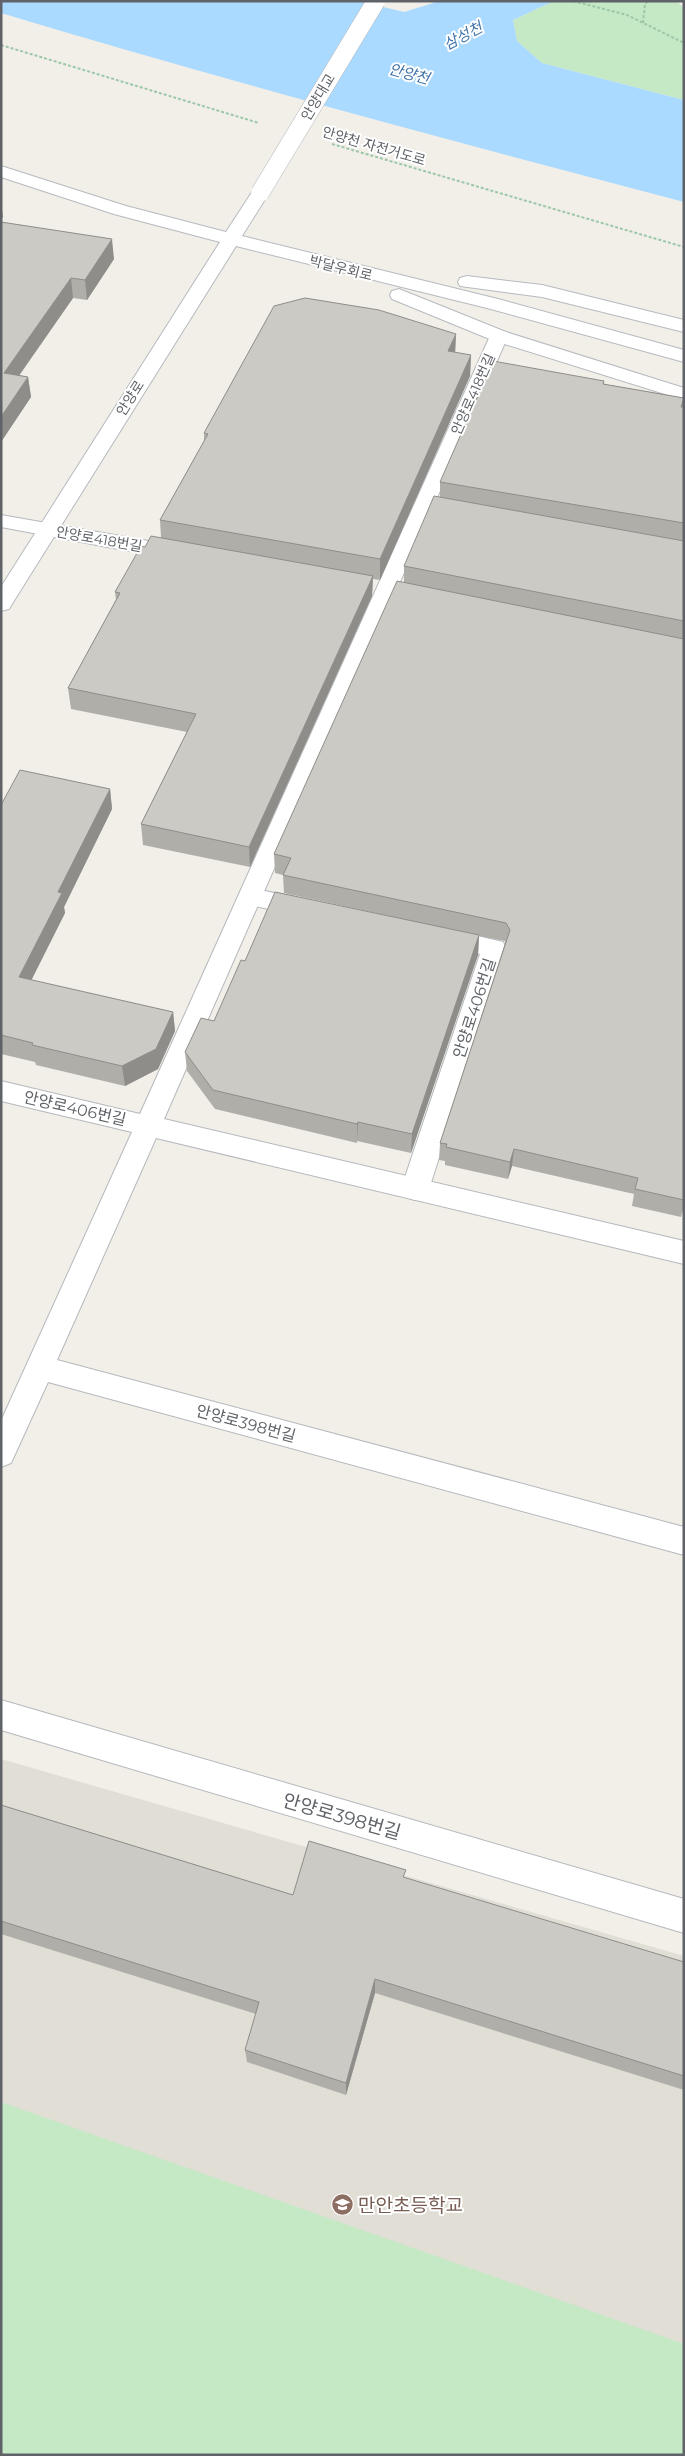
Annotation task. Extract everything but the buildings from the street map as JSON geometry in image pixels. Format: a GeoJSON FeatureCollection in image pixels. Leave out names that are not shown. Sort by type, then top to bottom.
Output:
{"type":"FeatureCollection","features":[{"type":"Feature","properties":{"kind":"street","name":"안양대교"},"geometry":{"type":"LineString","coordinates":[[260,193],[376,1]]}},
{"type":"Feature","properties":{"kind":"street","name":"박달우회로"},"geometry":{"type":"LineString","coordinates":[[1,171],[120,210],[329,265],[491,303],[684,356]]}},
{"type":"Feature","properties":{"kind":"street","name":"안양로"},"geometry":{"type":"LineString","coordinates":[[1,604],[229,239],[260,193]]}},
{"type":"Feature","properties":{"kind":"street"},"geometry":{"type":"LineString","coordinates":[[329,265],[542,291],[684,326]]}},
{"type":"Feature","properties":{"kind":"street"},"geometry":{"type":"LineString","coordinates":[[329,265],[499,336],[684,394]]}},
{"type":"Feature","properties":{"kind":"street","name":"안양로418번길"},"geometry":{"type":"LineString","coordinates":[[252,897],[388,590],[434,508],[499,336]]}},
{"type":"Feature","properties":{"kind":"street","name":"안양로418번길"},"geometry":{"type":"LineString","coordinates":[[1,521],[193,556]]}},
{"type":"Feature","properties":{"kind":"street"},"geometry":{"type":"LineString","coordinates":[[1,1454],[252,897],[329,913]]}},
{"type":"Feature","properties":{"kind":"street","name":"안양로406번길"},"geometry":{"type":"LineString","coordinates":[[415,1189],[494,948],[416,931]]}},
{"type":"Feature","properties":{"kind":"street","name":"안양로406번길"},"geometry":{"type":"LineString","coordinates":[[1,1091],[684,1253]]}},
{"type":"Feature","properties":{"kind":"street","name":"안양로398번길"},"geometry":{"type":"LineString","coordinates":[[40,1368],[684,1541]]}},
{"type":"Feature","properties":{"kind":"street","name":"안양로398번길"},"geometry":{"type":"LineString","coordinates":[[1,1716],[684,1916]]}},
{"type":"Feature","properties":{"kind":"path"},"geometry":{"type":"LineString","coordinates":[[573,1],[627,15],[684,43]]}},
{"type":"Feature","properties":{"kind":"path"},"geometry":{"type":"LineString","coordinates":[[643,23],[645,4],[648,1]]}},
{"type":"Feature","properties":{"kind":"path"},"geometry":{"type":"LineString","coordinates":[[1,45],[267,125]]}},
{"type":"Feature","properties":{"kind":"path","name":"안양천 자전거도로"},"geometry":{"type":"LineString","coordinates":[[324,142],[684,247]]}},
{"type":"Feature","properties":{"kind":"shaded area","name":"만안초등학교"},"geometry":{"type":"Polygon","coordinates":[[[1,1759],[684,1956],[684,2455],[1,2455],[1,1759]]]}},
{"type":"Feature","properties":{"kind":"green space"},"geometry":{"type":"Polygon","coordinates":[[[554,1],[678,2],[684,9],[684,100],[542,63],[517,41],[513,20],[554,1]]]}},
{"type":"Feature","properties":{"kind":"green space"},"geometry":{"type":"Polygon","coordinates":[[[1,2102],[684,2344],[684,2455],[1,2455],[1,2102]]]}},
{"type":"Feature","properties":{"kind":"water"},"geometry":{"type":"Polygon","coordinates":[[[1,1],[358,1],[404,12],[440,1],[554,1],[513,20],[517,41],[542,63],[684,100],[684,202],[512,157],[171,63],[1,13],[1,1]]]}},
{"type":"Feature","properties":{"kind":"place","name":"만안초등학교"},"geometry":{"type":"Point","coordinates":[342,2205]}},
{"type":"Feature","properties":{"kind":"water label","name":"삼성천"},"geometry":{"type":"Point","coordinates":[463,36]}},
{"type":"Feature","properties":{"kind":"water label","name":"안양천"},"geometry":{"type":"Point","coordinates":[409,74]}}]}
